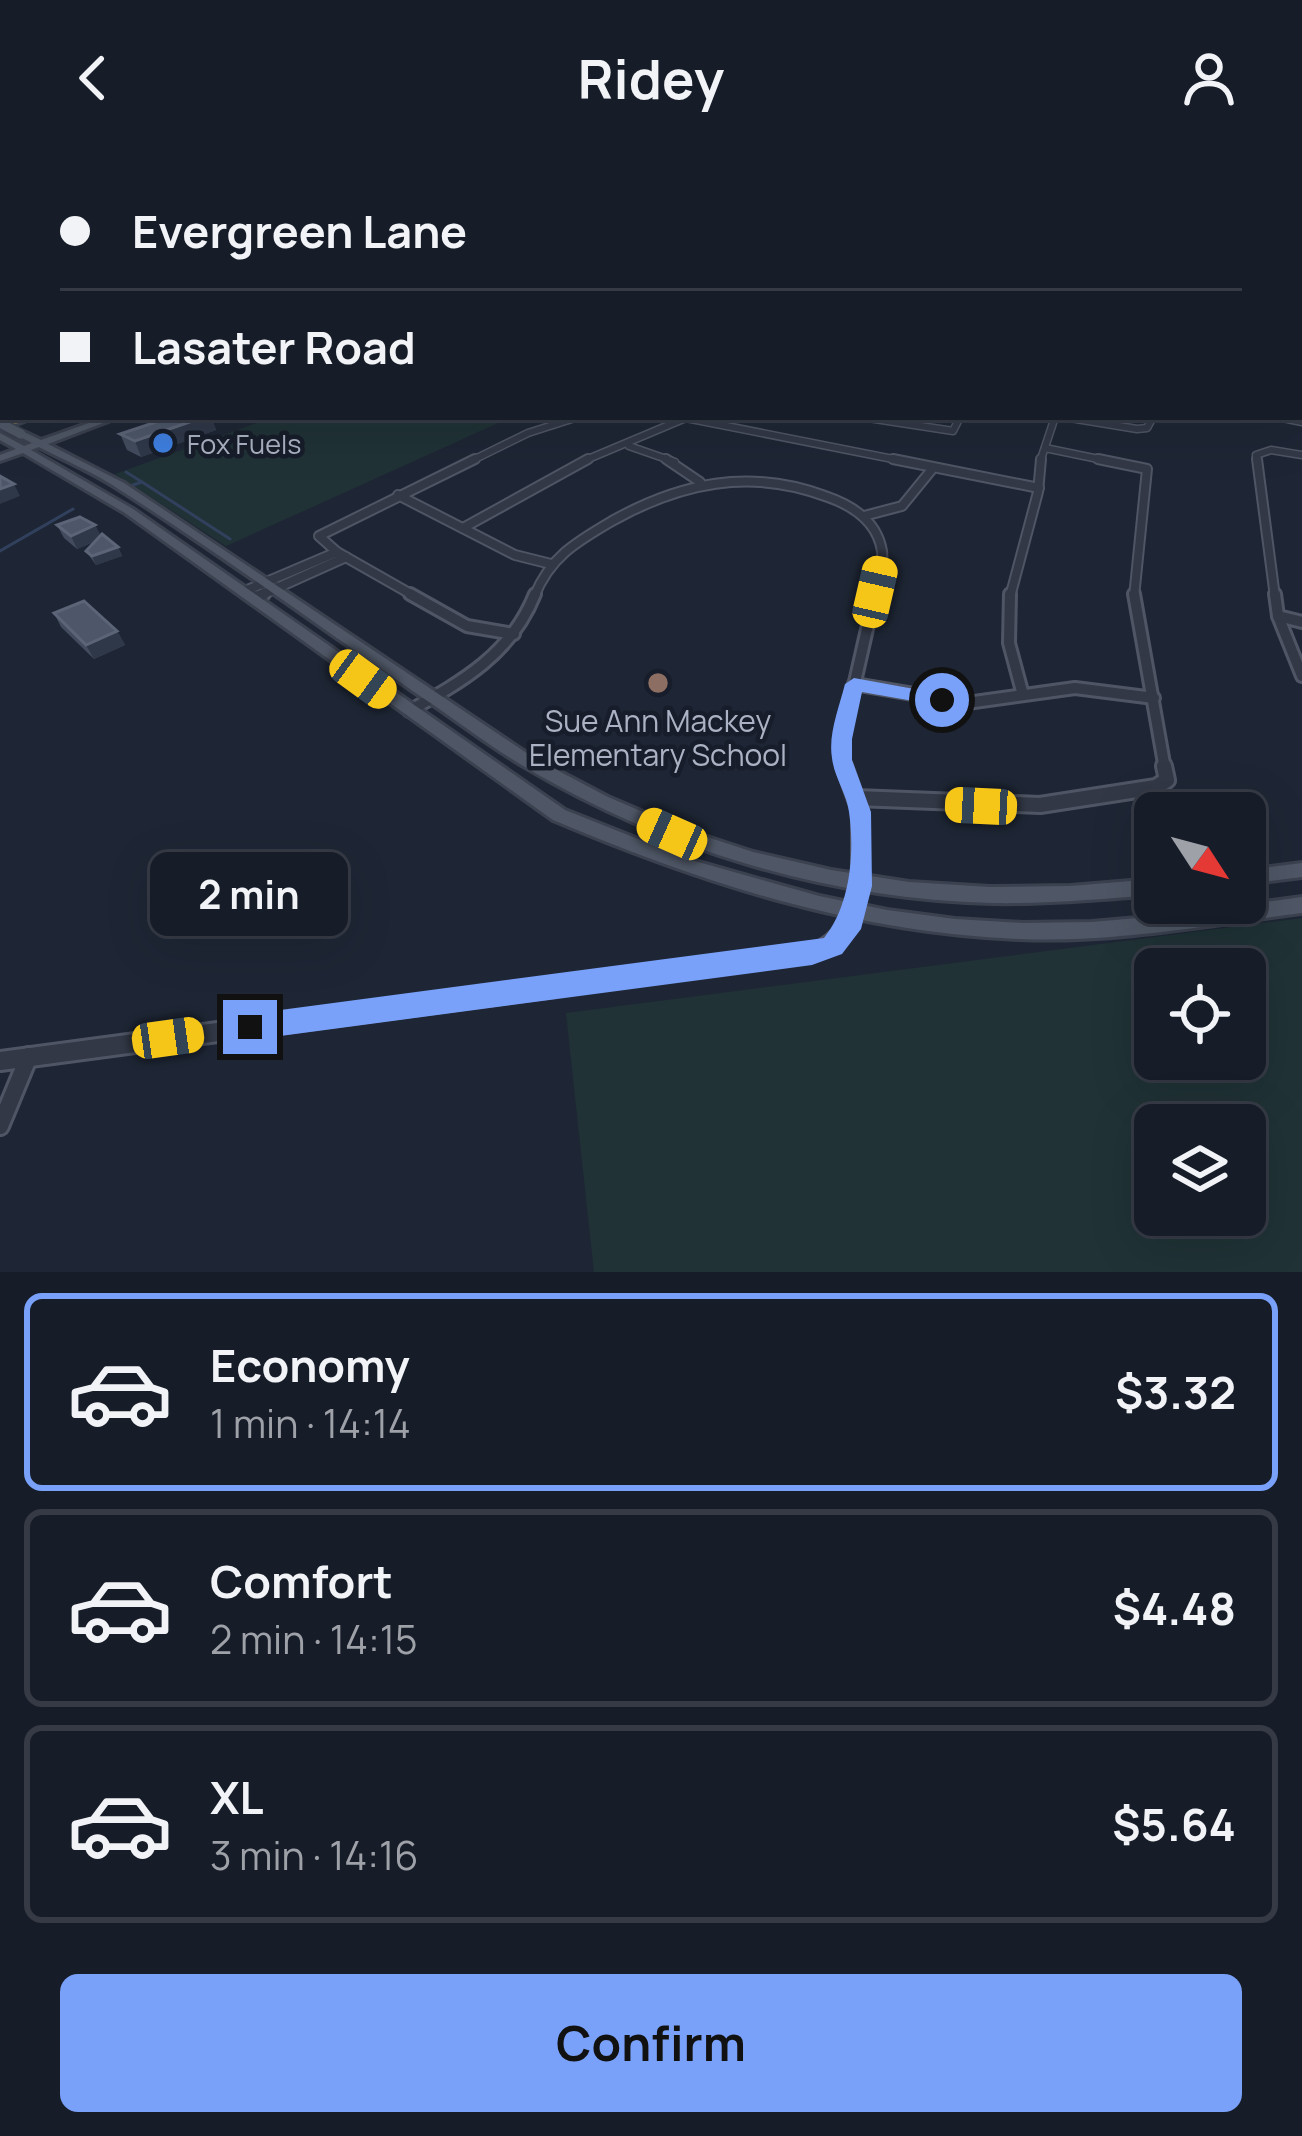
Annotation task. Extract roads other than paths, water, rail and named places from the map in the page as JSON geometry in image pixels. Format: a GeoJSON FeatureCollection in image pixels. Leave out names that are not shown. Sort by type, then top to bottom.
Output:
{"type":"FeatureCollection","features":[{"type":"Feature","properties":{"kind":"main road"},"geometry":{"type":"LineString","coordinates":[[0,458],[107,420]]}},
{"type":"Feature","properties":{"kind":"main road"},"geometry":{"type":"LineString","coordinates":[[2,426],[147,504],[432,698],[587,796],[672,834],[860,886],[984,897],[1078,897],[1134,890]]}},
{"type":"Feature","properties":{"kind":"main road"},"geometry":{"type":"LineString","coordinates":[[2,426],[23,450],[129,511],[559,815],[705,873],[854,911],[996,929],[1088,930],[1302,904]]}},
{"type":"Feature","properties":{"kind":"main road"},"geometry":{"type":"LineString","coordinates":[[82,482],[102,476]]}},
{"type":"Feature","properties":{"kind":"main road"},"geometry":{"type":"LineString","coordinates":[[129,511],[147,504]]}},
{"type":"Feature","properties":{"kind":"main road"},"geometry":{"type":"LineString","coordinates":[[153,528],[171,520]]}},
{"type":"Feature","properties":{"kind":"main road"},"geometry":{"type":"LineString","coordinates":[[1266,874],[1302,870]]}},
{"type":"Feature","properties":{"kind":"street"},"geometry":{"type":"LineString","coordinates":[[514,634],[467,626],[319,536],[528,433],[569,420]]}},
{"type":"Feature","properties":{"kind":"street"},"geometry":{"type":"LineString","coordinates":[[463,528],[579,463],[681,420]]}},
{"type":"Feature","properties":{"kind":"street"},"geometry":{"type":"LineString","coordinates":[[701,420],[1039,488]]}},
{"type":"Feature","properties":{"kind":"street"},"geometry":{"type":"LineString","coordinates":[[883,420],[953,430],[959,420]]}},
{"type":"Feature","properties":{"kind":"street"},"geometry":{"type":"LineString","coordinates":[[1023,695],[1010,666],[1009,578],[1039,488],[1038,470],[1058,420]]}},
{"type":"Feature","properties":{"kind":"street"},"geometry":{"type":"LineString","coordinates":[[1083,420],[1148,428],[1152,420]]}},
{"type":"Feature","properties":{"kind":"street"},"geometry":{"type":"LineString","coordinates":[[627,446],[675,462],[700,482]]}},
{"type":"Feature","properties":{"kind":"street"},"geometry":{"type":"LineString","coordinates":[[856,798],[1040,805],[1156,788],[1167,780],[1136,626],[1133,582],[1148,470],[1045,448]]}},
{"type":"Feature","properties":{"kind":"street"},"geometry":{"type":"LineString","coordinates":[[1302,455],[1263,451],[1256,455],[1278,616],[1302,676]]}},
{"type":"Feature","properties":{"kind":"street"},"geometry":{"type":"LineString","coordinates":[[864,516],[889,512],[911,500],[933,468]]}},
{"type":"Feature","properties":{"kind":"street"},"geometry":{"type":"LineString","coordinates":[[0,1060],[812,953],[832,946],[852,922],[860,886],[860,812],[842,760],[842,739],[883,558],[881,539],[864,516],[808,490],[747,481],[700,482],[650,498],[573,545],[551,564],[514,634],[484,667],[409,711]]}},
{"type":"Feature","properties":{"kind":"street"},"geometry":{"type":"LineString","coordinates":[[398,495],[515,555],[551,564]]}},
{"type":"Feature","properties":{"kind":"street"},"geometry":{"type":"LineString","coordinates":[[250,595],[342,554]]}},
{"type":"Feature","properties":{"kind":"street"},"geometry":{"type":"LineString","coordinates":[[1278,616],[1302,622]]}},
{"type":"Feature","properties":{"kind":"street"},"geometry":{"type":"LineString","coordinates":[[854,684],[967,703],[1075,688],[1154,698]]}},
{"type":"Feature","properties":{"kind":"street"},"geometry":{"type":"LineString","coordinates":[[0,1126],[29,1056]]}},
{"type":"Feature","properties":{"kind":"waterway"},"geometry":{"type":"LineString","coordinates":[[126,472],[142,482]]}},
{"type":"Feature","properties":{"kind":"waterway"},"geometry":{"type":"LineString","coordinates":[[133,485],[142,482]]}},
{"type":"Feature","properties":{"kind":"waterway"},"geometry":{"type":"LineString","coordinates":[[142,482],[230,539]]}},
{"type":"Feature","properties":{"kind":"waterway"},"geometry":{"type":"LineString","coordinates":[[0,551],[73,509]]}},
{"type":"Feature","properties":{"kind":"place","name":"Fox Fuels"},"geometry":{"type":"Point","coordinates":[163,443]}},
{"type":"Feature","properties":{"kind":"place","name":"Sue Ann Mackey Elementary School"},"geometry":{"type":"Point","coordinates":[658,683]}}]}
